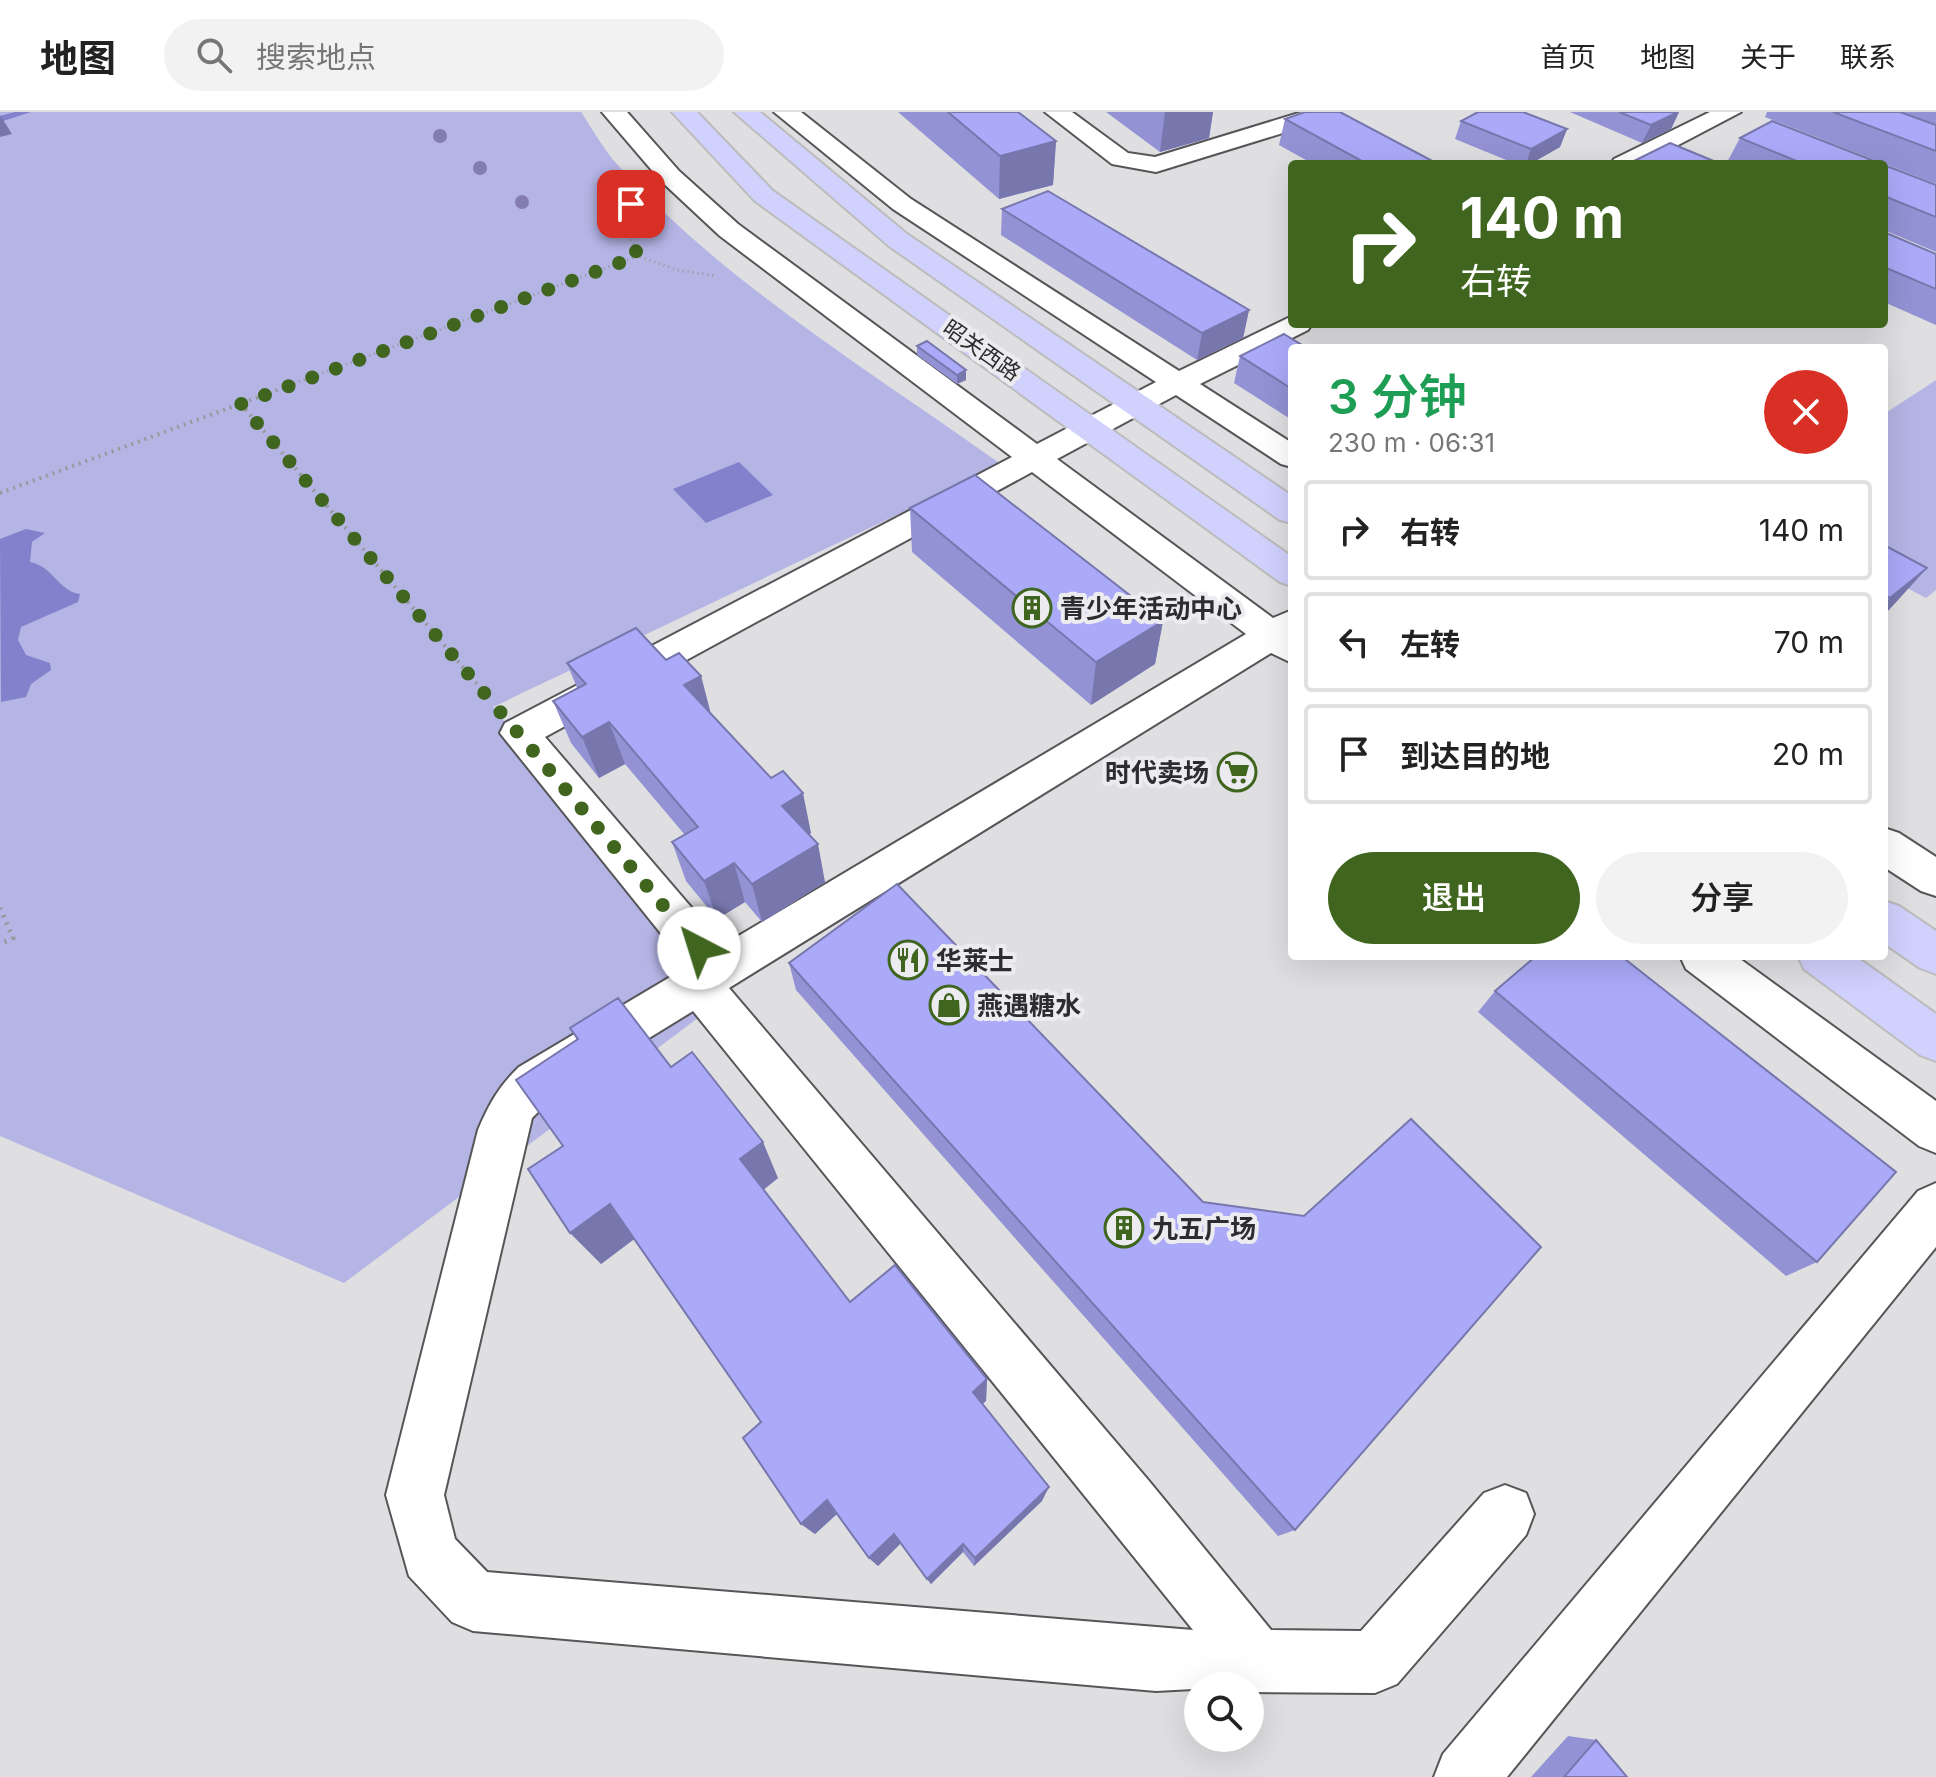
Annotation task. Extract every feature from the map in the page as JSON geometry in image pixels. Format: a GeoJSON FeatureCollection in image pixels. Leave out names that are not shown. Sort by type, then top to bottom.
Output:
{"type":"FeatureCollection","features":[{"type":"Feature","properties":{"kind":"main road","name":"昭关西路"},"geometry":{"type":"LineString","coordinates":[[684,112],[764,196],[1288,571]]}},
{"type":"Feature","properties":{"kind":"main road","name":"昭关西路"},"geometry":{"type":"LineString","coordinates":[[746,112],[898,240],[1288,509]]}},
{"type":"Feature","properties":{"kind":"main road"},"geometry":{"type":"LineString","coordinates":[[1888,922],[1936,955]]}},
{"type":"Feature","properties":{"kind":"main road"},"geometry":{"type":"LineString","coordinates":[[1826,960],[1936,1040]]}},
{"type":"Feature","properties":{"kind":"street"},"geometry":{"type":"LineString","coordinates":[[614,112],[670,176],[729,230],[1034,457],[1285,636],[698,965],[536,1082],[515,1102],[502,1130],[415,1495],[430,1555],[473,1601],[1156,1660],[1375,1662],[1505,1514]]}},
{"type":"Feature","properties":{"kind":"street"},"geometry":{"type":"LineString","coordinates":[[786,112],[902,204],[1288,454]]}},
{"type":"Feature","properties":{"kind":"street"},"geometry":{"type":"LineString","coordinates":[[1057,112],[1121,159],[1156,165],[1327,112]]}},
{"type":"Feature","properties":{"kind":"street"},"geometry":{"type":"LineString","coordinates":[[1631,160],[1729,112]]}},
{"type":"Feature","properties":{"kind":"street"},"geometry":{"type":"LineString","coordinates":[[1257,1661],[698,965],[520,734],[1090,427],[1290,328]]}},
{"type":"Feature","properties":{"kind":"street"},"geometry":{"type":"LineString","coordinates":[[1888,848],[1936,879]]}},
{"type":"Feature","properties":{"kind":"street"},"geometry":{"type":"LineString","coordinates":[[1707,960],[1936,1130]]}},
{"type":"Feature","properties":{"kind":"street"},"geometry":{"type":"LineString","coordinates":[[1466,1777],[1936,1208]]}},
{"type":"Feature","properties":{"kind":"path"},"geometry":{"type":"LineString","coordinates":[[638,256],[625,225],[631,204],[642,196]]}},
{"type":"Feature","properties":{"kind":"path"},"geometry":{"type":"LineString","coordinates":[[0,493],[638,256],[677,270],[717,276],[730,274]]}},
{"type":"Feature","properties":{"kind":"path"},"geometry":{"type":"LineString","coordinates":[[241,404],[520,734]]}},
{"type":"Feature","properties":{"kind":"path"},"geometry":{"type":"LineString","coordinates":[[0,908],[13,938],[0,944]]}},
{"type":"Feature","properties":{"kind":"shaded area"},"geometry":{"type":"Polygon","coordinates":[[[0,112],[581,112],[615,162],[702,247],[800,324],[1002,465],[493,707],[722,1000],[344,1283],[0,1136],[0,112]]]}},
{"type":"Feature","properties":{"kind":"shaded area"},"geometry":{"type":"Polygon","coordinates":[[[1936,380],[1936,590],[1926,598],[1888,578],[1888,411],[1936,380]]]}},
{"type":"Feature","properties":{"kind":"shaded area"},"geometry":{"type":"Polygon","coordinates":[[[739,462],[773,495],[706,523],[673,489],[739,462]]]}},
{"type":"Feature","properties":{"kind":"shaded area"},"geometry":{"type":"Polygon","coordinates":[[[26,529],[45,533],[32,542],[30,562],[44,568],[72,592],[80,594],[78,602],[21,627],[18,640],[26,655],[50,663],[51,670],[31,684],[26,697],[1,702],[0,539],[26,529]]]}},
{"type":"Feature","properties":{"kind":"building"},"geometry":{"type":"Polygon","coordinates":[[[948,112],[1018,112],[1056,141],[1000,156],[948,112]]]}},
{"type":"Feature","properties":{"kind":"building"},"geometry":{"type":"Polygon","coordinates":[[[1305,112],[1340,112],[1430,160],[1360,160],[1285,119],[1305,112]]]}},
{"type":"Feature","properties":{"kind":"building"},"geometry":{"type":"Polygon","coordinates":[[[1478,112],[1523,112],[1567,129],[1531,149],[1461,121],[1478,112]]]}},
{"type":"Feature","properties":{"kind":"building"},"geometry":{"type":"Polygon","coordinates":[[[1619,112],[1678,112],[1651,125],[1619,112]]]}},
{"type":"Feature","properties":{"kind":"building"},"geometry":{"type":"Polygon","coordinates":[[[1833,112],[1900,112],[1936,125],[1936,151],[1833,112]]]}},
{"type":"Feature","properties":{"kind":"building"},"geometry":{"type":"Polygon","coordinates":[[[1772,121],[1872,160],[1794,160],[1740,138],[1772,121]]]}},
{"type":"Feature","properties":{"kind":"building"},"geometry":{"type":"Polygon","coordinates":[[[1670,143],[1711,160],[1636,160],[1670,143]]]}},
{"type":"Feature","properties":{"kind":"building"},"geometry":{"type":"Polygon","coordinates":[[[1888,167],[1936,185],[1936,217],[1888,198],[1888,167]]]}},
{"type":"Feature","properties":{"kind":"building"},"geometry":{"type":"Polygon","coordinates":[[[1048,191],[1249,310],[1202,333],[1002,209],[1048,191]]]}},
{"type":"Feature","properties":{"kind":"building"},"geometry":{"type":"Polygon","coordinates":[[[1888,234],[1936,254],[1936,289],[1888,269],[1888,234]]]}},
{"type":"Feature","properties":{"kind":"building"},"geometry":{"type":"Polygon","coordinates":[[[1284,334],[1300,344],[1288,344],[1288,386],[1240,356],[1284,334]]]}},
{"type":"Feature","properties":{"kind":"building"},"geometry":{"type":"Polygon","coordinates":[[[927,341],[966,370],[957,375],[917,346],[927,341]]]}},
{"type":"Feature","properties":{"kind":"building"},"geometry":{"type":"Polygon","coordinates":[[[975,475],[1163,621],[1096,662],[910,508],[975,475]]]}},
{"type":"Feature","properties":{"kind":"building"},"geometry":{"type":"Polygon","coordinates":[[[1888,547],[1927,568],[1888,597],[1888,547]]]}},
{"type":"Feature","properties":{"kind":"building"},"geometry":{"type":"Polygon","coordinates":[[[636,628],[666,660],[679,653],[701,676],[684,685],[771,778],[783,771],[803,793],[782,806],[818,844],[752,884],[734,863],[704,881],[672,842],[698,827],[609,722],[582,737],[553,701],[586,684],[567,663],[636,628]]]}},
{"type":"Feature","properties":{"kind":"building","name":"九五广场"},"geometry":{"type":"Polygon","coordinates":[[[897,884],[1203,1202],[1304,1216],[1411,1119],[1541,1247],[1295,1530],[789,963],[897,884]]]}},
{"type":"Feature","properties":{"kind":"building"},"geometry":{"type":"Polygon","coordinates":[[[1531,960],[1626,960],[1896,1172],[1817,1262],[1495,991],[1531,960]]]}},
{"type":"Feature","properties":{"kind":"building"},"geometry":{"type":"Polygon","coordinates":[[[618,998],[671,1067],[692,1052],[763,1142],[740,1159],[850,1302],[895,1265],[987,1379],[973,1392],[1049,1487],[975,1558],[963,1544],[927,1579],[894,1534],[869,1558],[827,1500],[801,1524],[743,1438],[761,1422],[610,1204],[570,1233],[528,1169],[563,1146],[516,1080],[578,1039],[570,1028],[618,998]]]}},
{"type":"Feature","properties":{"kind":"building"},"geometry":{"type":"Polygon","coordinates":[[[1596,1740],[1627,1777],[1564,1777],[1596,1740]]]}},
{"type":"Feature","properties":{"kind":"waterway"},"geometry":{"type":"LineString","coordinates":[[0,119],[26,112]]}},
{"type":"Feature","properties":{"kind":"place","name":"青少年活动中心"},"geometry":{"type":"Point","coordinates":[1032,608]}},
{"type":"Feature","properties":{"kind":"place","name":"时代卖场"},"geometry":{"type":"Point","coordinates":[1237,772]}},
{"type":"Feature","properties":{"kind":"place","name":"华莱士"},"geometry":{"type":"Point","coordinates":[908,960]}},
{"type":"Feature","properties":{"kind":"place","name":"燕遇糖水"},"geometry":{"type":"Point","coordinates":[949,1005]}},
{"type":"Feature","properties":{"kind":"place","name":"九五广场"},"geometry":{"type":"Point","coordinates":[1124,1228]}},
{"type":"Feature","properties":{"kind":"route"},"geometry":{"type":"LineString","coordinates":[[631,204],[625,225],[638,256],[241,404],[699,948]]}}]}
